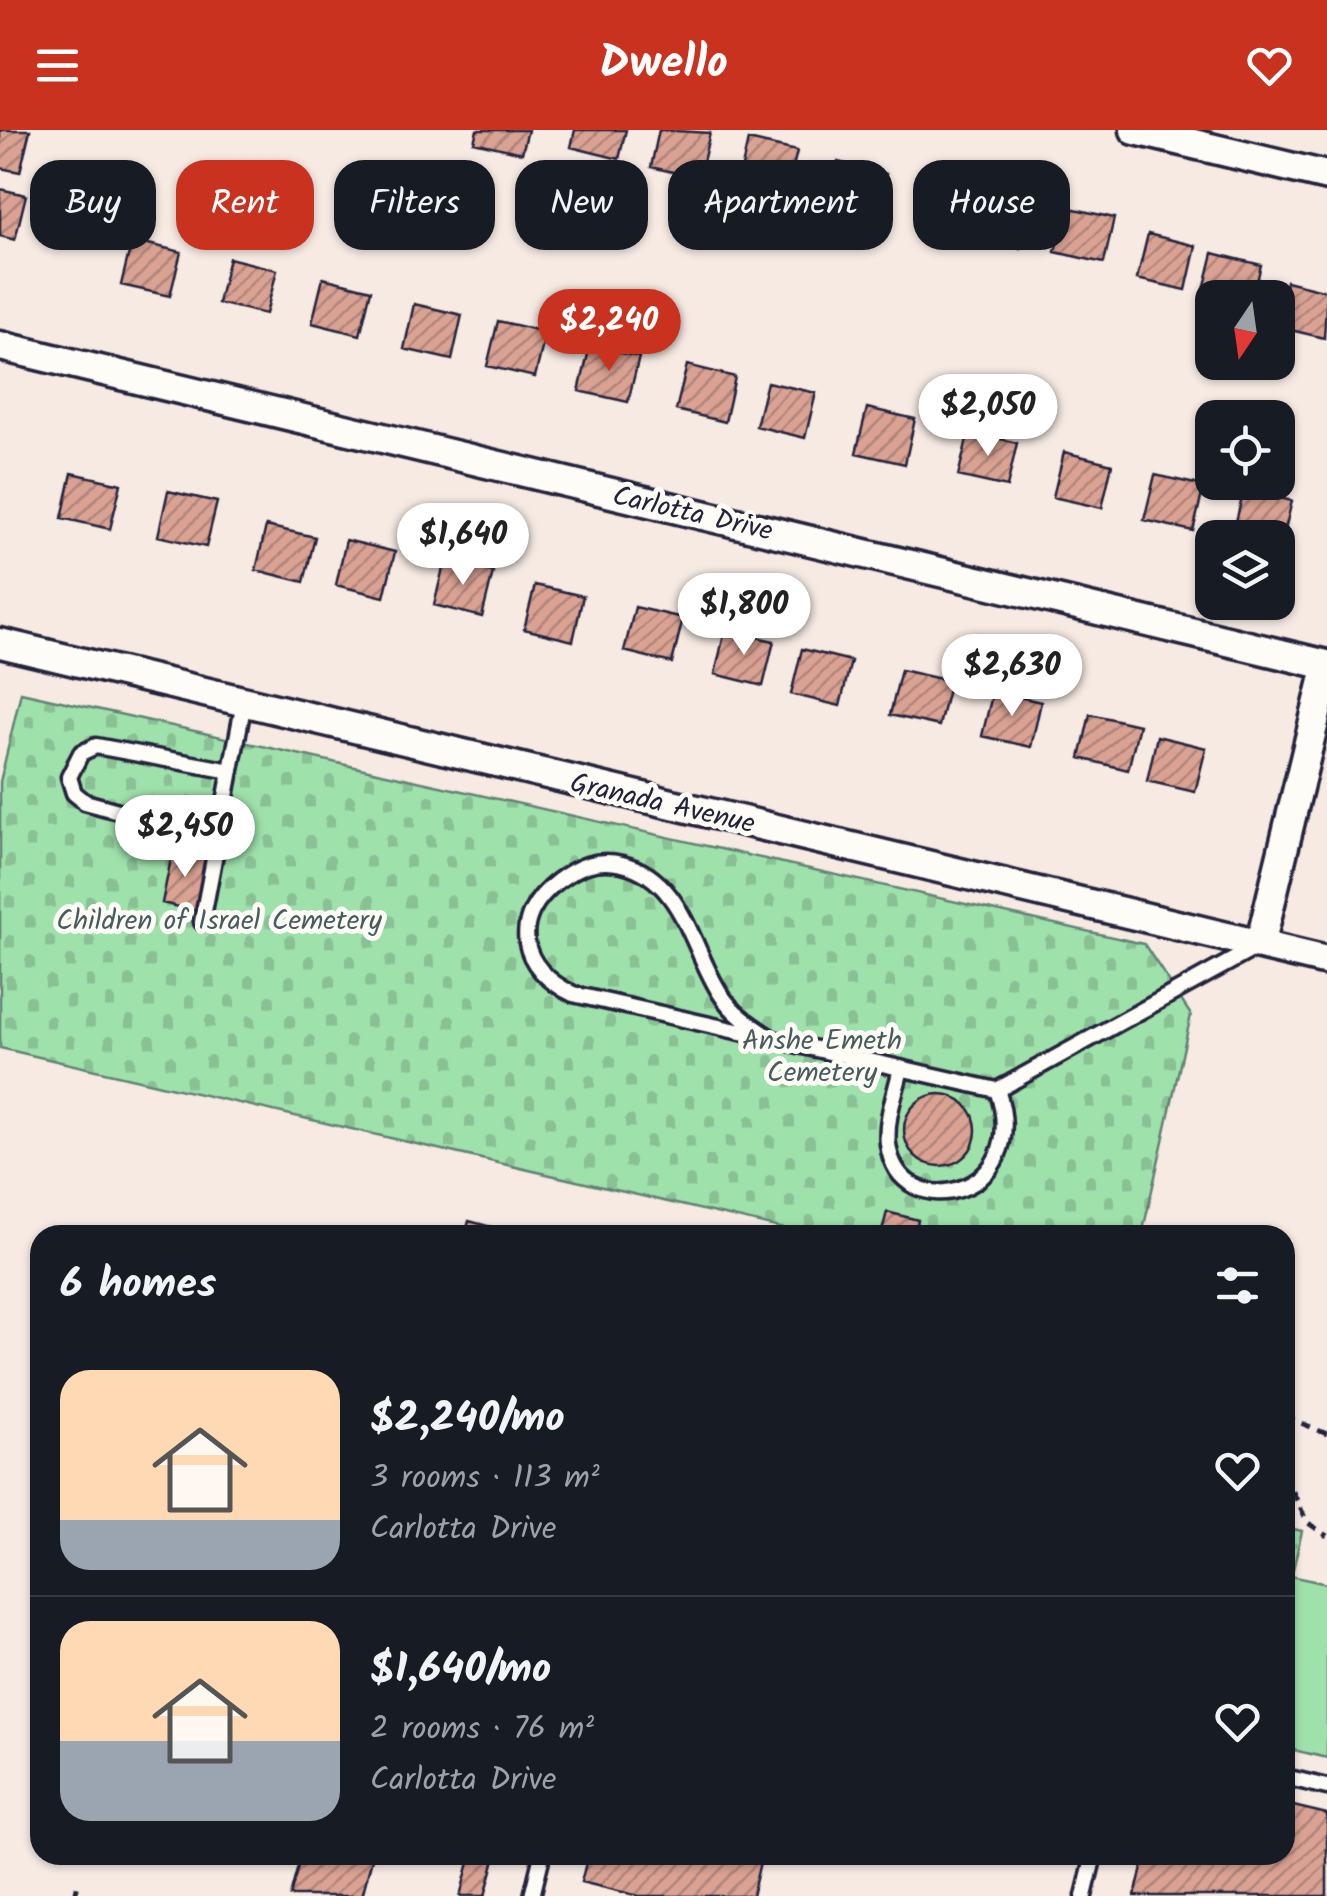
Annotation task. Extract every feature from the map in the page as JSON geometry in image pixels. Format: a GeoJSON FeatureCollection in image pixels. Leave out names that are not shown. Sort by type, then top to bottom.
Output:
{"type":"FeatureCollection","features":[{"type":"Feature","properties":{"kind":"street"},"geometry":{"type":"LineString","coordinates":[[1135,130],[1327,176]]}},
{"type":"Feature","properties":{"kind":"street","name":"Carlotta Drive"},"geometry":{"type":"LineString","coordinates":[[0,346],[1327,666]]}},
{"type":"Feature","properties":{"kind":"street","name":"Granada Avenue"},"geometry":{"type":"LineString","coordinates":[[0,643],[1327,961]]}},
{"type":"Feature","properties":{"kind":"street"},"geometry":{"type":"LineString","coordinates":[[1260,945],[1327,666]]}},
{"type":"Feature","properties":{"kind":"lane"},"geometry":{"type":"LineString","coordinates":[[202,922],[244,702]]}},
{"type":"Feature","properties":{"kind":"lane"},"geometry":{"type":"LineString","coordinates":[[218,838],[86,802],[74,793],[71,766],[96,746],[113,746],[230,772]]}},
{"type":"Feature","properties":{"kind":"lane"},"geometry":{"type":"LineString","coordinates":[[771,1038],[744,1021],[720,995],[665,888],[638,868],[608,861],[581,865],[555,883],[535,905],[527,936],[529,958],[547,981],[573,994],[997,1090],[1260,945]]}},
{"type":"Feature","properties":{"kind":"lane"},"geometry":{"type":"LineString","coordinates":[[902,1068],[889,1122],[888,1146],[896,1164],[910,1180],[943,1193],[964,1191],[981,1182],[992,1164],[1004,1122],[997,1090]]}},
{"type":"Feature","properties":{"kind":"lane"},"geometry":{"type":"LineString","coordinates":[[1295,1779],[1327,1787]]}},
{"type":"Feature","properties":{"kind":"lane"},"geometry":{"type":"LineString","coordinates":[[532,1896],[540,1865]]}},
{"type":"Feature","properties":{"kind":"lane"},"geometry":{"type":"LineString","coordinates":[[1084,1896],[1092,1865]]}},
{"type":"Feature","properties":{"kind":"path"},"geometry":{"type":"LineString","coordinates":[[1295,1420],[1327,1434]]}},
{"type":"Feature","properties":{"kind":"path"},"geometry":{"type":"LineString","coordinates":[[1295,1496],[1307,1522],[1327,1536]]}},
{"type":"Feature","properties":{"kind":"path"},"geometry":{"type":"LineString","coordinates":[[75,1896],[78,1882]]}},
{"type":"Feature","properties":{"kind":"green space","name":"Anshe Emeth Cemetery"},"geometry":{"type":"Polygon","coordinates":[[[21,692],[1144,944],[1191,1015],[1144,1225],[768,1225],[0,1048],[0,782],[21,692]]]}},
{"type":"Feature","properties":{"kind":"green space"},"geometry":{"type":"Polygon","coordinates":[[[1295,1529],[1302,1531],[1295,1561],[1295,1529]]]}},
{"type":"Feature","properties":{"kind":"green space"},"geometry":{"type":"Polygon","coordinates":[[[1295,1577],[1327,1584],[1327,1758],[1295,1750],[1295,1577]]]}},
{"type":"Feature","properties":{"kind":"building"},"geometry":{"type":"Polygon","coordinates":[[[0,130],[30,130],[20,172],[0,168],[0,130]]]}},
{"type":"Feature","properties":{"kind":"building"},"geometry":{"type":"Polygon","coordinates":[[[477,130],[528,130],[522,153],[474,142],[477,130]]]}},
{"type":"Feature","properties":{"kind":"building"},"geometry":{"type":"Polygon","coordinates":[[[575,130],[626,130],[619,159],[571,147],[575,130]]]}},
{"type":"Feature","properties":{"kind":"building"},"geometry":{"type":"Polygon","coordinates":[[[659,130],[710,133],[703,160],[668,160],[668,171],[651,167],[659,130]]]}},
{"type":"Feature","properties":{"kind":"building"},"geometry":{"type":"Polygon","coordinates":[[[748,140],[797,151],[795,160],[744,160],[748,140]]]}},
{"type":"Feature","properties":{"kind":"building"},"geometry":{"type":"Polygon","coordinates":[[[0,189],[26,195],[15,240],[0,236],[0,189]]]}},
{"type":"Feature","properties":{"kind":"building"},"geometry":{"type":"Polygon","coordinates":[[[1070,208],[1114,218],[1104,263],[1055,252],[1070,250],[1070,208]]]}},
{"type":"Feature","properties":{"kind":"building"},"geometry":{"type":"Polygon","coordinates":[[[1148,234],[1196,246],[1186,290],[1137,279],[1148,234]]]}},
{"type":"Feature","properties":{"kind":"building"},"geometry":{"type":"Polygon","coordinates":[[[156,246],[181,252],[170,296],[121,285],[130,250],[156,250],[156,246]]]}},
{"type":"Feature","properties":{"kind":"building"},"geometry":{"type":"Polygon","coordinates":[[[1213,253],[1261,265],[1257,280],[1206,280],[1213,253]]]}},
{"type":"Feature","properties":{"kind":"building"},"geometry":{"type":"Polygon","coordinates":[[[229,258],[277,270],[266,314],[218,303],[229,258]]]}},
{"type":"Feature","properties":{"kind":"building"},"geometry":{"type":"Polygon","coordinates":[[[323,278],[371,290],[360,335],[312,323],[323,278]]]}},
{"type":"Feature","properties":{"kind":"building"},"geometry":{"type":"Polygon","coordinates":[[[1295,283],[1327,291],[1324,338],[1295,331],[1295,283]]]}},
{"type":"Feature","properties":{"kind":"building"},"geometry":{"type":"Polygon","coordinates":[[[414,304],[462,315],[452,360],[404,349],[414,304]]]}},
{"type":"Feature","properties":{"kind":"building"},"geometry":{"type":"Polygon","coordinates":[[[498,321],[546,332],[535,377],[487,366],[498,321]]]}},
{"type":"Feature","properties":{"kind":"building"},"geometry":{"type":"Polygon","coordinates":[[[590,346],[639,357],[628,402],[579,391],[590,346]]]}},
{"type":"Feature","properties":{"kind":"building"},"geometry":{"type":"Polygon","coordinates":[[[687,365],[735,377],[725,422],[676,410],[687,365]]]}},
{"type":"Feature","properties":{"kind":"building"},"geometry":{"type":"Polygon","coordinates":[[[767,382],[816,393],[805,438],[756,426],[767,382]]]}},
{"type":"Feature","properties":{"kind":"building"},"geometry":{"type":"Polygon","coordinates":[[[867,408],[915,419],[905,464],[856,453],[867,408]]]}},
{"type":"Feature","properties":{"kind":"building"},"geometry":{"type":"Polygon","coordinates":[[[969,431],[1017,443],[1007,487],[958,476],[969,431]]]}},
{"type":"Feature","properties":{"kind":"building"},"geometry":{"type":"Polygon","coordinates":[[[1064,452],[1112,464],[1102,508],[1053,497],[1064,452]]]}},
{"type":"Feature","properties":{"kind":"building"},"geometry":{"type":"Polygon","coordinates":[[[72,473],[121,484],[110,529],[62,518],[72,473]]]}},
{"type":"Feature","properties":{"kind":"building"},"geometry":{"type":"Polygon","coordinates":[[[1155,475],[1195,484],[1195,500],[1201,500],[1193,531],[1144,520],[1155,475]]]}},
{"type":"Feature","properties":{"kind":"building"},"geometry":{"type":"Polygon","coordinates":[[[168,491],[217,502],[206,547],[158,536],[168,491]]]}},
{"type":"Feature","properties":{"kind":"building"},"geometry":{"type":"Polygon","coordinates":[[[1241,500],[1292,501],[1287,520],[1236,520],[1241,500]]]}},
{"type":"Feature","properties":{"kind":"building"},"geometry":{"type":"Polygon","coordinates":[[[266,526],[315,537],[304,582],[256,570],[266,526]]]}},
{"type":"Feature","properties":{"kind":"building"},"geometry":{"type":"Polygon","coordinates":[[[346,540],[395,552],[384,597],[336,585],[346,540]]]}},
{"type":"Feature","properties":{"kind":"building"},"geometry":{"type":"Polygon","coordinates":[[[445,560],[493,572],[482,617],[434,605],[445,560]]]}},
{"type":"Feature","properties":{"kind":"building"},"geometry":{"type":"Polygon","coordinates":[[[535,585],[583,596],[573,641],[524,629],[535,585]]]}},
{"type":"Feature","properties":{"kind":"building"},"geometry":{"type":"Polygon","coordinates":[[[635,607],[683,618],[672,663],[624,651],[635,607]]]}},
{"type":"Feature","properties":{"kind":"building"},"geometry":{"type":"Polygon","coordinates":[[[725,630],[774,641],[763,686],[715,674],[725,630]]]}},
{"type":"Feature","properties":{"kind":"building"},"geometry":{"type":"Polygon","coordinates":[[[802,649],[851,661],[840,706],[791,694],[802,649]]]}},
{"type":"Feature","properties":{"kind":"building"},"geometry":{"type":"Polygon","coordinates":[[[901,670],[950,681],[939,726],[890,715],[901,670]]]}},
{"type":"Feature","properties":{"kind":"building"},"geometry":{"type":"Polygon","coordinates":[[[993,691],[1041,702],[1031,747],[982,736],[993,691]]]}},
{"type":"Feature","properties":{"kind":"building"},"geometry":{"type":"Polygon","coordinates":[[[1090,714],[1139,725],[1128,770],[1080,758],[1090,714]]]}},
{"type":"Feature","properties":{"kind":"building"},"geometry":{"type":"Polygon","coordinates":[[[1157,736],[1206,748],[1195,792],[1147,781],[1157,736]]]}},
{"type":"Feature","properties":{"kind":"building"},"geometry":{"type":"Polygon","coordinates":[[[173,849],[207,856],[196,911],[162,903],[173,849]]]}},
{"type":"Feature","properties":{"kind":"building"},"geometry":{"type":"Polygon","coordinates":[[[940,1094],[965,1105],[976,1130],[965,1155],[940,1166],[915,1155],[904,1130],[915,1105],[940,1094]]]}},
{"type":"Feature","properties":{"kind":"building"},"geometry":{"type":"Polygon","coordinates":[[[887,1212],[918,1220],[917,1225],[884,1225],[887,1212]]]}},
{"type":"Feature","properties":{"kind":"building"},"geometry":{"type":"Polygon","coordinates":[[[1295,1806],[1327,1814],[1327,1896],[1135,1896],[1143,1865],[1295,1865],[1295,1806]]]}},
{"type":"Feature","properties":{"kind":"building"},"geometry":{"type":"Polygon","coordinates":[[[298,1865],[370,1865],[362,1896],[290,1896],[298,1865]]]}},
{"type":"Feature","properties":{"kind":"building"},"geometry":{"type":"Polygon","coordinates":[[[468,1865],[493,1865],[485,1896],[460,1896],[468,1865]]]}},
{"type":"Feature","properties":{"kind":"building"},"geometry":{"type":"Polygon","coordinates":[[[585,1865],[759,1865],[752,1896],[639,1896],[581,1882],[585,1865]]]}},
{"type":"Feature","properties":{"kind":"park label","name":"Children of Israel Cemetery"},"geometry":{"type":"Point","coordinates":[219,919]}}]}
